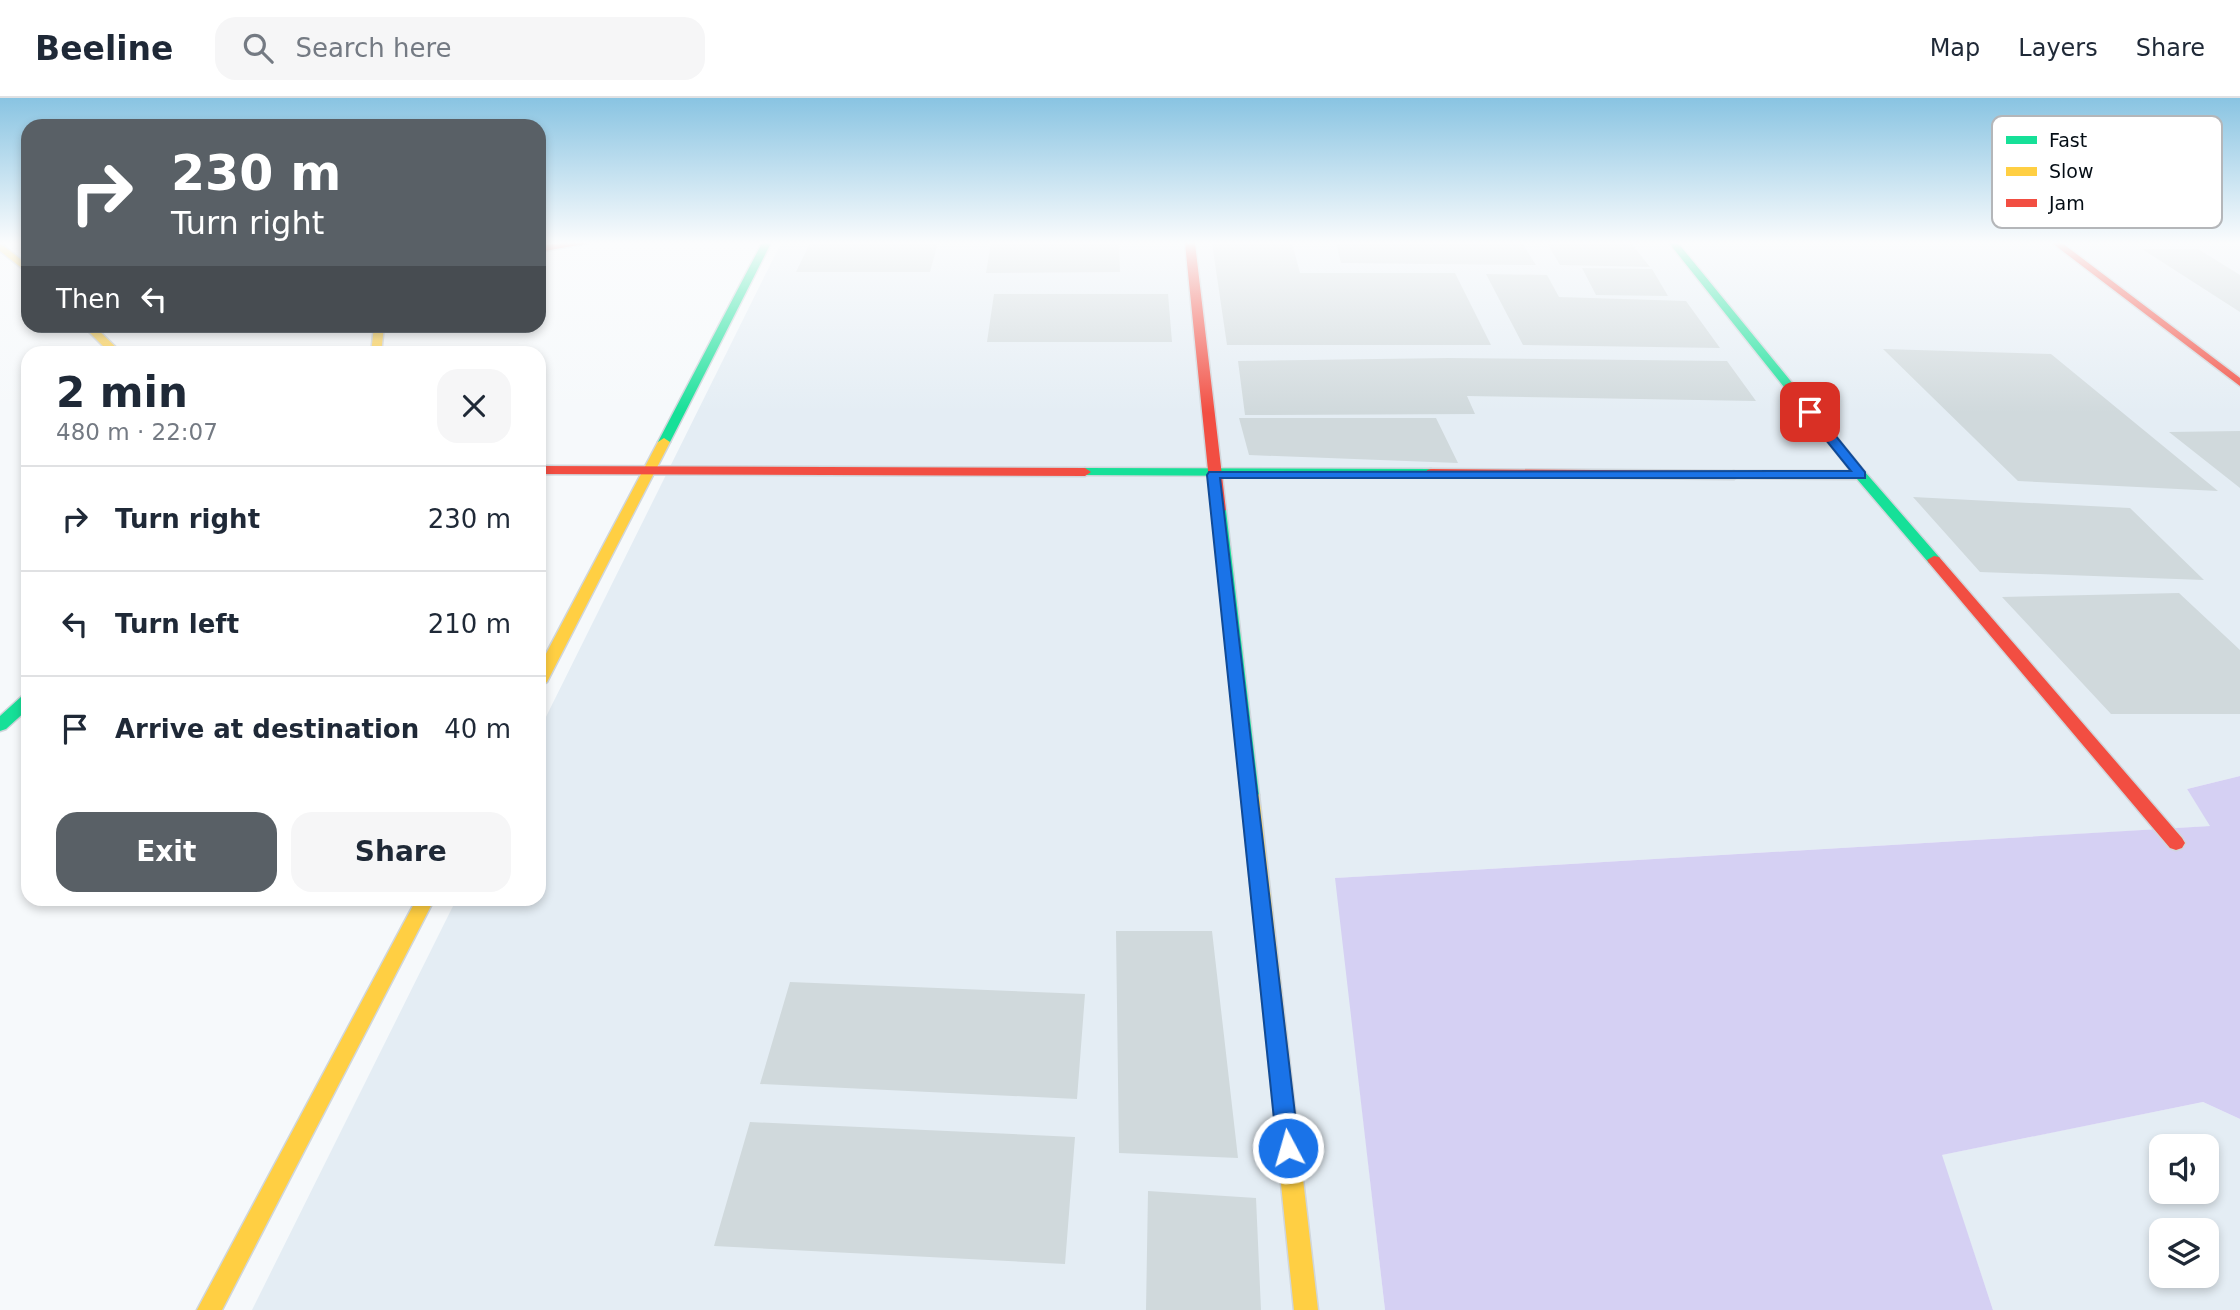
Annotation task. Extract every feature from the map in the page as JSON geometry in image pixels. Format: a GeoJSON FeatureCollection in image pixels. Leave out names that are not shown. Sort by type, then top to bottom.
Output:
{"type":"FeatureCollection","features":[{"type":"Feature","properties":{"kind":"main road"},"geometry":{"type":"LineString","coordinates":[[546,669],[738,300]]}},
{"type":"Feature","properties":{"kind":"main road"},"geometry":{"type":"LineString","coordinates":[[1195,300],[1306,1310]]}},
{"type":"Feature","properties":{"kind":"main road"},"geometry":{"type":"LineString","coordinates":[[1719,300],[1861,475],[2176,843]]}},
{"type":"Feature","properties":{"kind":"main road"},"geometry":{"type":"LineString","coordinates":[[2130,300],[2240,383]]}},
{"type":"Feature","properties":{"kind":"main road"},"geometry":{"type":"LineString","coordinates":[[96,333],[109,346]]}},
{"type":"Feature","properties":{"kind":"main road"},"geometry":{"type":"LineString","coordinates":[[546,470],[1213,475],[1861,475]]}},
{"type":"Feature","properties":{"kind":"main road"},"geometry":{"type":"LineString","coordinates":[[0,724],[21,707]]}},
{"type":"Feature","properties":{"kind":"main road"},"geometry":{"type":"LineString","coordinates":[[209,1310],[422,906]]}},
{"type":"Feature","properties":{"kind":"shaded area"},"geometry":{"type":"Polygon","coordinates":[[[753,300],[2240,300],[2240,776],[2187,789],[2211,826],[1336,878],[1385,1310],[252,1310],[453,906],[546,906],[546,717],[753,300]]]}},
{"type":"Feature","properties":{"kind":"shaded area"},"geometry":{"type":"Polygon","coordinates":[[[2240,776],[2240,1119],[2203,1102],[1942,1155],[1993,1310],[1385,1310],[1335,878],[2210,826],[2187,789],[2240,776]]]}},
{"type":"Feature","properties":{"kind":"shaded area"},"geometry":{"type":"Polygon","coordinates":[[[2203,1102],[2240,1119],[2240,1310],[1993,1310],[1941,1155],[2203,1102]]]}},
{"type":"Feature","properties":{"kind":"building"},"geometry":{"type":"Polygon","coordinates":[[[993,300],[1168,300],[1172,342],[987,342],[993,300]]]}},
{"type":"Feature","properties":{"kind":"building"},"geometry":{"type":"Polygon","coordinates":[[[1220,300],[1468,300],[1491,345],[1227,345],[1220,300]]]}},
{"type":"Feature","properties":{"kind":"building"},"geometry":{"type":"Polygon","coordinates":[[[1499,300],[1686,301],[1720,348],[1523,345],[1499,300]]]}},
{"type":"Feature","properties":{"kind":"building"},"geometry":{"type":"Polygon","coordinates":[[[2221,300],[2240,300],[2240,312],[2221,300]]]}},
{"type":"Feature","properties":{"kind":"building"},"geometry":{"type":"Polygon","coordinates":[[[1883,349],[2051,354],[2218,491],[2018,481],[1883,349]]]}},
{"type":"Feature","properties":{"kind":"building"},"geometry":{"type":"Polygon","coordinates":[[[1449,358],[1727,361],[1756,401],[1467,396],[1475,414],[1245,415],[1238,361],[1449,358]]]}},
{"type":"Feature","properties":{"kind":"building"},"geometry":{"type":"Polygon","coordinates":[[[1239,418],[1436,418],[1458,463],[1249,455],[1239,418]]]}},
{"type":"Feature","properties":{"kind":"building"},"geometry":{"type":"Polygon","coordinates":[[[2240,431],[2240,488],[2169,432],[2240,431]]]}},
{"type":"Feature","properties":{"kind":"building"},"geometry":{"type":"Polygon","coordinates":[[[1913,497],[2130,508],[2204,580],[1980,572],[1913,497]]]}},
{"type":"Feature","properties":{"kind":"building"},"geometry":{"type":"Polygon","coordinates":[[[2179,593],[2240,650],[2240,714],[2111,714],[2002,597],[2179,593]]]}},
{"type":"Feature","properties":{"kind":"building"},"geometry":{"type":"Polygon","coordinates":[[[1116,931],[1212,931],[1238,1158],[1119,1153],[1116,931]]]}},
{"type":"Feature","properties":{"kind":"building"},"geometry":{"type":"Polygon","coordinates":[[[790,982],[1085,994],[1077,1099],[760,1084],[790,982]]]}},
{"type":"Feature","properties":{"kind":"building"},"geometry":{"type":"Polygon","coordinates":[[[750,1122],[1075,1137],[1065,1264],[714,1246],[750,1122]]]}},
{"type":"Feature","properties":{"kind":"building"},"geometry":{"type":"Polygon","coordinates":[[[1148,1191],[1256,1198],[1261,1310],[1146,1310],[1148,1191]]]}},
{"type":"Feature","properties":{"kind":"traffic: fast"},"geometry":{"type":"LineString","coordinates":[[664,442],[738,300]]}},
{"type":"Feature","properties":{"kind":"traffic: fast"},"geometry":{"type":"LineString","coordinates":[[1719,300],[1861,475],[1934,560]]}},
{"type":"Feature","properties":{"kind":"traffic: fast"},"geometry":{"type":"LineString","coordinates":[[1085,472],[1431,473]]}},
{"type":"Feature","properties":{"kind":"traffic: fast"},"geometry":{"type":"LineString","coordinates":[[1734,475],[1861,475]]}},
{"type":"Feature","properties":{"kind":"traffic: fast"},"geometry":{"type":"LineString","coordinates":[[1219,510],[1250,795]]}},
{"type":"Feature","properties":{"kind":"traffic: fast"},"geometry":{"type":"LineString","coordinates":[[0,725],[21,706]]}},
{"type":"Feature","properties":{"kind":"traffic: slow"},"geometry":{"type":"LineString","coordinates":[[96,333],[109,346]]}},
{"type":"Feature","properties":{"kind":"traffic: slow"},"geometry":{"type":"LineString","coordinates":[[377,346],[378,333]]}},
{"type":"Feature","properties":{"kind":"traffic: slow"},"geometry":{"type":"LineString","coordinates":[[546,669],[664,442]]}},
{"type":"Feature","properties":{"kind":"traffic: slow"},"geometry":{"type":"LineString","coordinates":[[1250,795],[1306,1310]]}},
{"type":"Feature","properties":{"kind":"traffic: slow"},"geometry":{"type":"LineString","coordinates":[[209,1310],[422,906]]}},
{"type":"Feature","properties":{"kind":"traffic: jam"},"geometry":{"type":"LineString","coordinates":[[1196,300],[1219,510]]}},
{"type":"Feature","properties":{"kind":"traffic: jam"},"geometry":{"type":"LineString","coordinates":[[2130,300],[2240,383]]}},
{"type":"Feature","properties":{"kind":"traffic: jam"},"geometry":{"type":"LineString","coordinates":[[546,470],[1085,472]]}},
{"type":"Feature","properties":{"kind":"traffic: jam"},"geometry":{"type":"LineString","coordinates":[[1431,473],[1734,475]]}},
{"type":"Feature","properties":{"kind":"traffic: jam"},"geometry":{"type":"LineString","coordinates":[[1934,560],[2176,843]]}},
{"type":"Feature","properties":{"kind":"route"},"geometry":{"type":"LineString","coordinates":[[1288,1148],[1213,475],[1861,475],[1810,412]]}}]}
